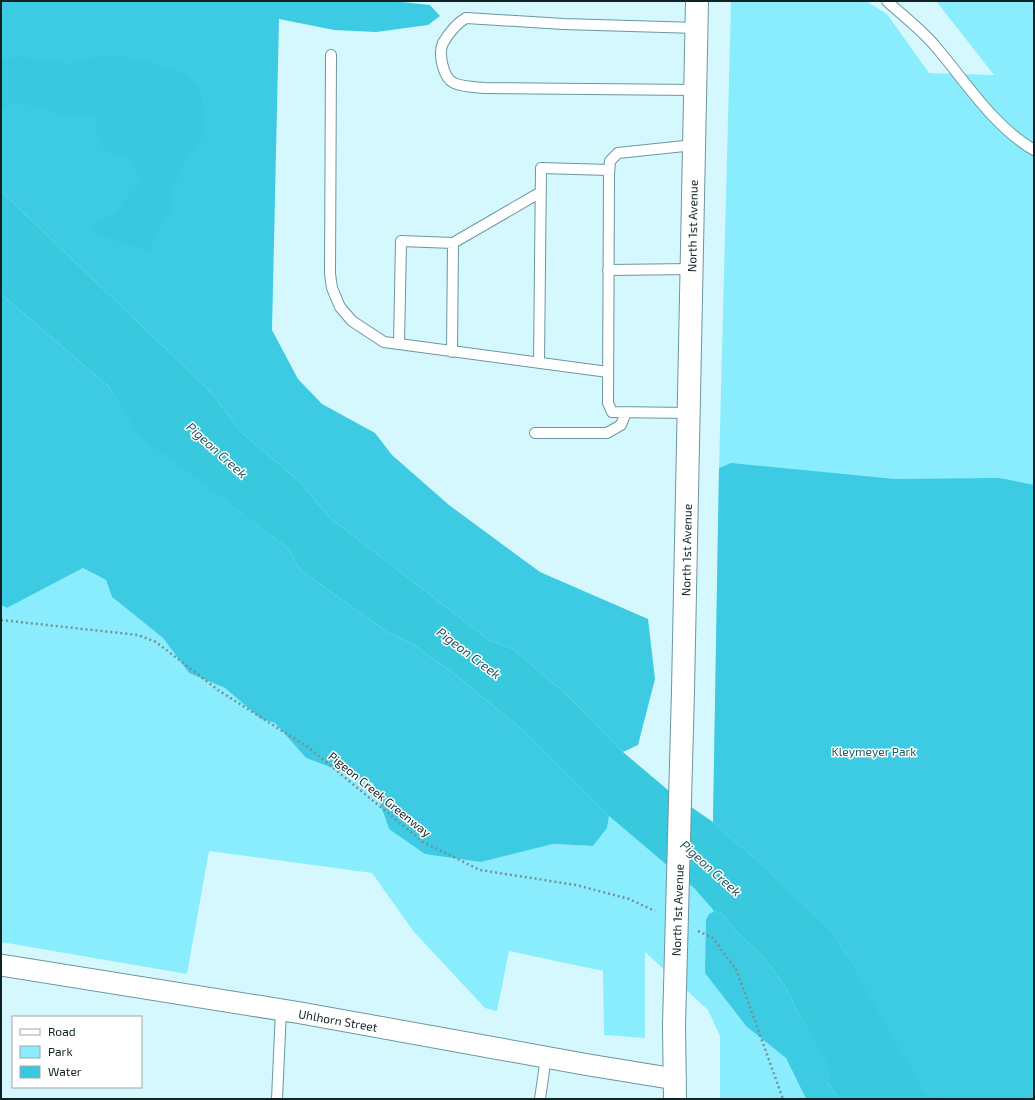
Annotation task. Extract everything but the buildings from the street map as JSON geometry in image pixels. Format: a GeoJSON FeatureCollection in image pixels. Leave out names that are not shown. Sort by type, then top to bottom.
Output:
{"type":"FeatureCollection","features":[{"type":"Feature","properties":{"kind":"main road","name":"North 1st Avenue"},"geometry":{"type":"LineString","coordinates":[[675,1089],[674,1025],[683,690],[697,1]]}},
{"type":"Feature","properties":{"kind":"street","name":"Uhlhorn Street"},"geometry":{"type":"LineString","coordinates":[[1,965],[281,1010],[546,1057],[675,1089]]}},
{"type":"Feature","properties":{"kind":"lane"},"geometry":{"type":"LineString","coordinates":[[887,1],[935,45],[983,106],[1019,142],[1034,150]]}},
{"type":"Feature","properties":{"kind":"lane"},"geometry":{"type":"LineString","coordinates":[[696,90],[485,88],[454,83],[446,76],[442,64],[442,44],[459,22],[466,18],[564,24],[697,28]]}},
{"type":"Feature","properties":{"kind":"lane"},"geometry":{"type":"LineString","coordinates":[[331,55],[330,274],[332,288],[340,307],[352,321],[384,342],[608,372]]}},
{"type":"Feature","properties":{"kind":"lane"},"geometry":{"type":"LineString","coordinates":[[689,414],[612,412],[608,402],[609,170],[610,161],[618,153],[694,145]]}},
{"type":"Feature","properties":{"kind":"lane"},"geometry":{"type":"LineString","coordinates":[[539,363],[541,168],[609,170]]}},
{"type":"Feature","properties":{"kind":"lane"},"geometry":{"type":"LineString","coordinates":[[399,344],[401,241],[453,243],[541,192]]}},
{"type":"Feature","properties":{"kind":"lane"},"geometry":{"type":"LineString","coordinates":[[452,352],[453,243]]}},
{"type":"Feature","properties":{"kind":"lane"},"geometry":{"type":"LineString","coordinates":[[608,270],[692,269]]}},
{"type":"Feature","properties":{"kind":"lane"},"geometry":{"type":"LineString","coordinates":[[535,433],[606,433],[621,425],[626,412]]}},
{"type":"Feature","properties":{"kind":"lane"},"geometry":{"type":"LineString","coordinates":[[277,1099],[281,1010]]}},
{"type":"Feature","properties":{"kind":"lane"},"geometry":{"type":"LineString","coordinates":[[540,1099],[546,1057]]}},
{"type":"Feature","properties":{"kind":"path","name":"Pigeon Creek Greenway"},"geometry":{"type":"LineString","coordinates":[[1,620],[138,635],[156,642],[218,690],[309,748],[423,842],[480,870],[576,885],[629,899],[657,912]]}},
{"type":"Feature","properties":{"kind":"path"},"geometry":{"type":"LineString","coordinates":[[692,928],[714,938],[737,972],[783,1099]]}},
{"type":"Feature","properties":{"kind":"green space"},"geometry":{"type":"Polygon","coordinates":[[[1,1],[393,1],[430,5],[440,16],[428,25],[376,32],[334,30],[279,19],[272,330],[298,379],[322,404],[375,433],[392,455],[449,505],[540,572],[648,619],[655,679],[638,745],[623,752],[566,694],[513,649],[489,640],[329,517],[300,482],[240,431],[211,392],[1,191],[1,1]]]}},
{"type":"Feature","properties":{"kind":"green space","name":"Kleymeyer Park"},"geometry":{"type":"Polygon","coordinates":[[[731,1],[866,1],[887,14],[929,73],[994,75],[936,1],[1034,1],[1034,1099],[931,1099],[883,1023],[758,861],[713,822],[719,468],[731,1]]]}},
{"type":"Feature","properties":{"kind":"green space"},"geometry":{"type":"Polygon","coordinates":[[[1,294],[108,386],[140,436],[289,549],[300,570],[387,632],[413,644],[458,677],[524,731],[609,816],[607,828],[593,846],[553,844],[481,862],[425,854],[389,829],[373,783],[306,758],[275,723],[261,719],[225,688],[189,673],[163,638],[112,597],[106,580],[83,568],[7,608],[1,605],[1,294]]]}},
{"type":"Feature","properties":{"kind":"green space"},"geometry":{"type":"Polygon","coordinates":[[[731,463],[895,479],[1000,478],[1034,485],[1034,1099],[931,1099],[883,1023],[855,968],[830,929],[758,861],[713,822],[719,468],[731,463]]]}},
{"type":"Feature","properties":{"kind":"green space"},"geometry":{"type":"Polygon","coordinates":[[[83,568],[106,580],[112,597],[163,638],[189,673],[225,688],[261,719],[275,723],[306,758],[373,783],[389,829],[481,862],[553,844],[593,846],[607,828],[609,816],[695,889],[714,911],[709,914],[747,1027],[786,1058],[806,1099],[720,1099],[720,1036],[708,1010],[645,952],[645,1038],[604,1035],[603,971],[509,951],[497,1011],[485,1008],[414,932],[372,873],[209,851],[187,974],[1,942],[1,605],[7,608],[83,568]]]}},
{"type":"Feature","properties":{"kind":"green space"},"geometry":{"type":"Polygon","coordinates":[[[714,911],[722,914],[736,931],[765,959],[786,988],[797,1011],[829,1063],[827,1082],[837,1097],[841,1099],[806,1099],[786,1058],[747,1027],[705,973],[706,920],[709,914],[714,911]]]}},
{"type":"Feature","properties":{"kind":"water"},"geometry":{"type":"Polygon","coordinates":[[[122,56],[148,62],[188,76],[200,89],[205,121],[203,137],[185,162],[173,189],[171,210],[161,223],[149,251],[109,239],[90,230],[90,225],[111,216],[140,183],[134,168],[124,156],[108,151],[102,146],[99,141],[93,117],[60,115],[38,106],[11,103],[1,111],[1,61],[15,57],[42,59],[68,64],[96,57],[122,56]]]}},
{"type":"Feature","properties":{"kind":"water","name":"Pigeon Creek"},"geometry":{"type":"Polygon","coordinates":[[[1,191],[211,392],[240,431],[300,482],[329,517],[489,640],[513,649],[566,694],[623,752],[675,796],[713,822],[758,861],[830,929],[855,968],[884,1023],[931,1099],[841,1099],[837,1097],[827,1082],[828,1063],[797,1011],[786,988],[765,959],[736,931],[722,914],[714,911],[695,889],[609,816],[524,731],[458,677],[413,644],[387,632],[300,570],[289,549],[139,436],[108,386],[1,294],[1,191]]]}}]}
